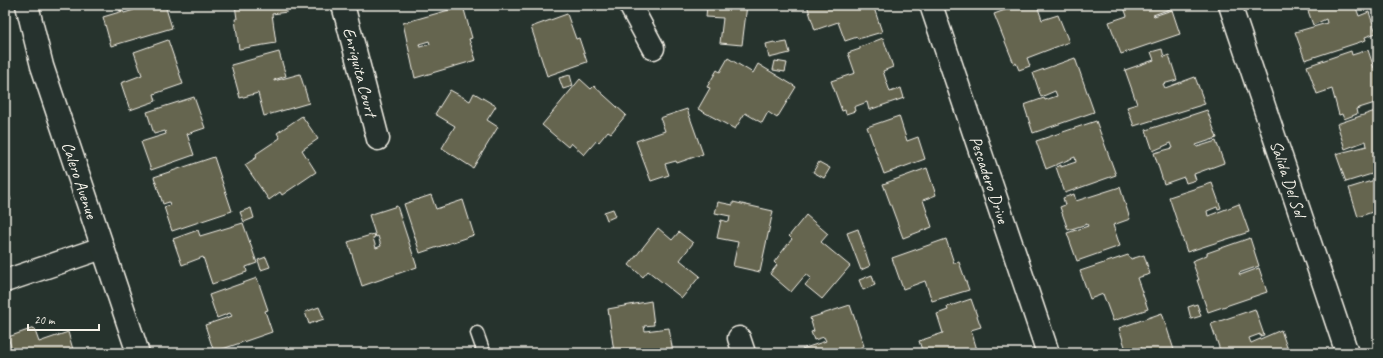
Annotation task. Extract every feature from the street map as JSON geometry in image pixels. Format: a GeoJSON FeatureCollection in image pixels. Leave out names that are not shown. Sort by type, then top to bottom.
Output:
{"type":"FeatureCollection","features":[{"type":"Feature","properties":{"kind":"street","name":"Calero Avenue"},"geometry":{"type":"LineString","coordinates":[[27,5],[42,66],[138,353]]}},
{"type":"Feature","properties":{"kind":"street","name":"Enriquita Court"},"geometry":{"type":"LineString","coordinates":[[343,5],[378,139]]}},
{"type":"Feature","properties":{"kind":"street"},"geometry":{"type":"LineString","coordinates":[[630,5],[653,48]]}},
{"type":"Feature","properties":{"kind":"street","name":"Pescadero Drive"},"geometry":{"type":"LineString","coordinates":[[931,5],[1048,353]]}},
{"type":"Feature","properties":{"kind":"street","name":"Salida Del Sol"},"geometry":{"type":"LineString","coordinates":[[1230,5],[1347,353]]}},
{"type":"Feature","properties":{"kind":"street"},"geometry":{"type":"LineString","coordinates":[[5,281],[102,248]]}},
{"type":"Feature","properties":{"kind":"lane"},"geometry":{"type":"LineString","coordinates":[[477,333],[484,353]]}},
{"type":"Feature","properties":{"kind":"building"},"geometry":{"type":"Polygon","coordinates":[[[118,5],[165,5],[172,28],[111,46],[103,17],[123,11],[124,13],[134,10],[133,6],[120,11],[118,5]]]}},
{"type":"Feature","properties":{"kind":"building"},"geometry":{"type":"Polygon","coordinates":[[[235,5],[285,5],[287,12],[272,14],[276,43],[239,49],[235,19],[237,19],[235,5]]]}},
{"type":"Feature","properties":{"kind":"building"},"geometry":{"type":"Polygon","coordinates":[[[707,5],[747,5],[742,45],[720,43],[723,18],[706,17],[707,5]]]}},
{"type":"Feature","properties":{"kind":"building"},"geometry":{"type":"Polygon","coordinates":[[[807,5],[873,5],[882,32],[845,41],[838,22],[815,30],[807,5]]]}},
{"type":"Feature","properties":{"kind":"building"},"geometry":{"type":"Polygon","coordinates":[[[1019,5],[1037,5],[1042,20],[1058,15],[1069,42],[1027,58],[1030,66],[1019,70],[1016,63],[1014,64],[994,14],[1019,5]]]}},
{"type":"Feature","properties":{"kind":"building"},"geometry":{"type":"Polygon","coordinates":[[[1123,5],[1172,5],[1173,8],[1153,15],[1154,16],[1172,10],[1180,34],[1121,54],[1109,22],[1127,16],[1123,5]]]}},
{"type":"Feature","properties":{"kind":"building"},"geometry":{"type":"Polygon","coordinates":[[[1306,5],[1355,5],[1359,16],[1369,12],[1376,33],[1365,37],[1366,40],[1305,60],[1295,32],[1327,23],[1326,19],[1313,25],[1306,5]]]}},
{"type":"Feature","properties":{"kind":"building"},"geometry":{"type":"Polygon","coordinates":[[[463,6],[472,38],[469,39],[476,60],[415,78],[403,23],[463,6]],[[429,41],[419,44],[420,47],[430,44],[429,41]]]}},
{"type":"Feature","properties":{"kind":"building"},"geometry":{"type":"Polygon","coordinates":[[[567,14],[576,39],[579,38],[587,62],[547,76],[531,27],[567,14]]]}},
{"type":"Feature","properties":{"kind":"building"},"geometry":{"type":"Polygon","coordinates":[[[883,38],[893,67],[883,71],[890,92],[901,88],[904,98],[869,110],[867,102],[854,107],[855,111],[846,114],[845,110],[842,111],[831,81],[855,73],[848,53],[883,38]]]}},
{"type":"Feature","properties":{"kind":"building"},"geometry":{"type":"Polygon","coordinates":[[[168,40],[183,84],[154,94],[156,101],[130,110],[121,83],[142,75],[134,52],[168,40]]]}},
{"type":"Feature","properties":{"kind":"building"},"geometry":{"type":"Polygon","coordinates":[[[774,42],[775,44],[787,42],[790,53],[769,58],[766,44],[774,42]]]}},
{"type":"Feature","properties":{"kind":"building"},"geometry":{"type":"Polygon","coordinates":[[[1162,49],[1164,57],[1169,55],[1177,80],[1163,84],[1165,88],[1195,77],[1205,104],[1134,126],[1127,107],[1137,104],[1125,70],[1154,60],[1151,52],[1162,49]]]}},
{"type":"Feature","properties":{"kind":"building"},"geometry":{"type":"Polygon","coordinates":[[[1368,50],[1374,68],[1376,67],[1378,73],[1378,102],[1356,109],[1357,114],[1344,119],[1342,114],[1339,115],[1332,89],[1317,94],[1307,66],[1351,51],[1352,55],[1368,50]]]}},
{"type":"Feature","properties":{"kind":"building"},"geometry":{"type":"Polygon","coordinates":[[[279,52],[286,76],[274,81],[300,74],[309,103],[264,116],[258,93],[240,98],[231,65],[279,52]]]}},
{"type":"Feature","properties":{"kind":"building"},"geometry":{"type":"Polygon","coordinates":[[[728,58],[753,73],[758,64],[796,87],[777,118],[768,112],[762,123],[745,113],[735,129],[698,109],[710,88],[707,87],[717,70],[720,72],[728,58]]]}},
{"type":"Feature","properties":{"kind":"building"},"geometry":{"type":"Polygon","coordinates":[[[1075,58],[1094,112],[1033,133],[1024,105],[1044,98],[1045,100],[1057,96],[1055,91],[1041,97],[1033,73],[1075,58]]]}},
{"type":"Feature","properties":{"kind":"building"},"geometry":{"type":"Polygon","coordinates":[[[775,61],[787,63],[785,72],[773,70],[775,61]]]}},
{"type":"Feature","properties":{"kind":"building"},"geometry":{"type":"Polygon","coordinates":[[[570,75],[573,86],[563,89],[559,78],[570,75]]]}},
{"type":"Feature","properties":{"kind":"building"},"geometry":{"type":"Polygon","coordinates":[[[580,79],[591,89],[594,86],[626,115],[611,133],[608,131],[599,142],[597,140],[584,155],[571,143],[568,147],[542,125],[580,79]]]}},
{"type":"Feature","properties":{"kind":"building"},"geometry":{"type":"Polygon","coordinates":[[[450,90],[470,101],[474,93],[496,106],[487,120],[498,127],[473,168],[442,148],[455,126],[435,114],[450,90]]]}},
{"type":"Feature","properties":{"kind":"building"},"geometry":{"type":"Polygon","coordinates":[[[194,97],[205,128],[187,134],[194,155],[151,170],[141,142],[166,134],[165,131],[154,134],[147,112],[194,97]]]}},
{"type":"Feature","properties":{"kind":"building"},"geometry":{"type":"Polygon","coordinates":[[[687,109],[703,154],[677,163],[676,161],[665,164],[669,175],[651,181],[636,141],[665,131],[660,118],[687,109]]]}},
{"type":"Feature","properties":{"kind":"building"},"geometry":{"type":"Polygon","coordinates":[[[1207,110],[1217,138],[1196,145],[1197,147],[1216,141],[1224,163],[1194,174],[1196,180],[1186,183],[1184,177],[1164,184],[1154,153],[1173,148],[1171,143],[1153,151],[1146,130],[1207,110]]]}},
{"type":"Feature","properties":{"kind":"building"},"geometry":{"type":"Polygon","coordinates":[[[1378,110],[1378,172],[1346,182],[1336,154],[1367,146],[1366,141],[1345,149],[1337,124],[1378,110]]]}},
{"type":"Feature","properties":{"kind":"building"},"geometry":{"type":"Polygon","coordinates":[[[302,116],[318,139],[302,150],[316,172],[282,195],[280,192],[269,200],[245,165],[257,157],[256,154],[280,138],[277,133],[302,116]]]}},
{"type":"Feature","properties":{"kind":"building"},"geometry":{"type":"Polygon","coordinates":[[[899,116],[907,141],[918,137],[925,159],[884,174],[867,127],[899,116]]]}},
{"type":"Feature","properties":{"kind":"building"},"geometry":{"type":"Polygon","coordinates":[[[1096,121],[1116,175],[1065,193],[1056,167],[1061,165],[1061,167],[1076,162],[1075,157],[1046,169],[1036,141],[1096,121]]]}},
{"type":"Feature","properties":{"kind":"building"},"geometry":{"type":"Polygon","coordinates":[[[214,157],[232,211],[172,231],[164,207],[170,205],[169,202],[163,204],[154,177],[214,157]]]}},
{"type":"Feature","properties":{"kind":"building"},"geometry":{"type":"Polygon","coordinates":[[[819,162],[830,168],[824,178],[813,172],[819,162]]]}},
{"type":"Feature","properties":{"kind":"building"},"geometry":{"type":"Polygon","coordinates":[[[927,168],[936,195],[923,200],[932,227],[903,238],[883,184],[927,168]]]}},
{"type":"Feature","properties":{"kind":"building"},"geometry":{"type":"Polygon","coordinates":[[[1378,179],[1378,210],[1358,217],[1349,188],[1378,179]]]}},
{"type":"Feature","properties":{"kind":"building"},"geometry":{"type":"Polygon","coordinates":[[[1212,183],[1221,208],[1218,209],[1217,207],[1207,211],[1208,216],[1239,204],[1249,232],[1187,252],[1169,197],[1212,183]]]}},
{"type":"Feature","properties":{"kind":"building"},"geometry":{"type":"Polygon","coordinates":[[[5,184],[11,200],[5,202],[5,184]]]}},
{"type":"Feature","properties":{"kind":"building"},"geometry":{"type":"Polygon","coordinates":[[[1120,187],[1130,219],[1113,225],[1120,246],[1077,261],[1067,233],[1088,226],[1087,224],[1068,230],[1060,207],[1065,205],[1063,198],[1074,194],[1076,201],[1120,187]]]}},
{"type":"Feature","properties":{"kind":"building"},"geometry":{"type":"Polygon","coordinates":[[[431,195],[436,209],[463,200],[474,235],[420,253],[404,204],[431,195]]]}},
{"type":"Feature","properties":{"kind":"building"},"geometry":{"type":"Polygon","coordinates":[[[718,202],[733,205],[733,202],[773,211],[760,272],[733,266],[738,242],[717,238],[721,220],[729,222],[730,216],[715,213],[718,202]]]}},
{"type":"Feature","properties":{"kind":"building"},"geometry":{"type":"Polygon","coordinates":[[[397,206],[417,267],[362,286],[348,242],[374,234],[375,237],[373,238],[376,248],[381,246],[378,236],[376,237],[369,215],[397,206]]]}},
{"type":"Feature","properties":{"kind":"building"},"geometry":{"type":"Polygon","coordinates":[[[251,208],[254,218],[244,222],[240,212],[251,208]]]}},
{"type":"Feature","properties":{"kind":"building"},"geometry":{"type":"Polygon","coordinates":[[[613,209],[616,216],[607,220],[604,212],[613,209]]]}},
{"type":"Feature","properties":{"kind":"building"},"geometry":{"type":"Polygon","coordinates":[[[806,215],[828,234],[821,242],[850,266],[822,299],[805,285],[811,278],[806,274],[791,292],[770,274],[777,265],[774,262],[792,239],[789,236],[806,215]]]}},
{"type":"Feature","properties":{"kind":"building"},"geometry":{"type":"Polygon","coordinates":[[[243,223],[257,263],[246,267],[247,272],[212,284],[203,257],[182,265],[173,239],[198,230],[200,236],[243,223]]]}},
{"type":"Feature","properties":{"kind":"building"},"geometry":{"type":"Polygon","coordinates":[[[658,228],[672,240],[679,232],[693,243],[680,260],[700,276],[682,298],[648,271],[643,277],[629,265],[658,228]]]}},
{"type":"Feature","properties":{"kind":"building"},"geometry":{"type":"Polygon","coordinates":[[[858,229],[870,266],[861,270],[847,233],[858,229]]]}},
{"type":"Feature","properties":{"kind":"building"},"geometry":{"type":"Polygon","coordinates":[[[1250,238],[1259,266],[1239,273],[1240,275],[1259,268],[1267,292],[1208,312],[1192,261],[1207,255],[1207,253],[1250,238]]]}},
{"type":"Feature","properties":{"kind":"building"},"geometry":{"type":"Polygon","coordinates":[[[946,239],[954,263],[959,262],[969,290],[932,301],[925,281],[903,289],[892,258],[946,239]]]}},
{"type":"Feature","properties":{"kind":"building"},"geometry":{"type":"Polygon","coordinates":[[[1378,248],[1378,273],[1371,251],[1378,248]]]}},
{"type":"Feature","properties":{"kind":"building"},"geometry":{"type":"Polygon","coordinates":[[[1128,255],[1131,259],[1144,255],[1150,274],[1137,278],[1148,309],[1113,321],[1103,294],[1090,299],[1080,271],[1128,255]]]}},
{"type":"Feature","properties":{"kind":"building"},"geometry":{"type":"Polygon","coordinates":[[[266,257],[270,267],[261,270],[258,260],[266,257]]]}},
{"type":"Feature","properties":{"kind":"building"},"geometry":{"type":"Polygon","coordinates":[[[872,275],[875,285],[863,290],[859,280],[872,275]]]}},
{"type":"Feature","properties":{"kind":"building"},"geometry":{"type":"Polygon","coordinates":[[[257,278],[268,310],[265,311],[272,332],[214,352],[205,325],[232,316],[230,313],[217,318],[209,295],[257,278]]]}},
{"type":"Feature","properties":{"kind":"building"},"geometry":{"type":"Polygon","coordinates":[[[971,299],[981,327],[971,330],[978,353],[923,353],[919,341],[943,333],[937,314],[948,310],[947,307],[971,299]]]}},
{"type":"Feature","properties":{"kind":"building"},"geometry":{"type":"Polygon","coordinates":[[[651,301],[654,325],[644,326],[645,331],[669,328],[673,353],[628,353],[628,350],[614,352],[608,309],[651,301]]]}},
{"type":"Feature","properties":{"kind":"building"},"geometry":{"type":"Polygon","coordinates":[[[1197,304],[1201,316],[1191,319],[1188,307],[1197,304]]]}},
{"type":"Feature","properties":{"kind":"building"},"geometry":{"type":"Polygon","coordinates":[[[850,305],[864,346],[850,351],[851,353],[803,353],[802,349],[826,341],[824,337],[814,340],[811,332],[814,331],[810,318],[850,305]]]}},
{"type":"Feature","properties":{"kind":"building"},"geometry":{"type":"Polygon","coordinates":[[[319,307],[324,319],[309,324],[305,312],[319,307]]]}},
{"type":"Feature","properties":{"kind":"building"},"geometry":{"type":"Polygon","coordinates":[[[1255,309],[1264,335],[1260,336],[1260,334],[1249,338],[1251,343],[1281,330],[1289,353],[1221,353],[1211,324],[1255,309]]]}},
{"type":"Feature","properties":{"kind":"building"},"geometry":{"type":"Polygon","coordinates":[[[1162,313],[1175,353],[1139,353],[1142,352],[1141,347],[1127,353],[1119,328],[1162,313]]]}},
{"type":"Feature","properties":{"kind":"building"},"geometry":{"type":"Polygon","coordinates":[[[34,328],[39,342],[68,332],[74,353],[13,353],[8,337],[34,328]]]}}]}
